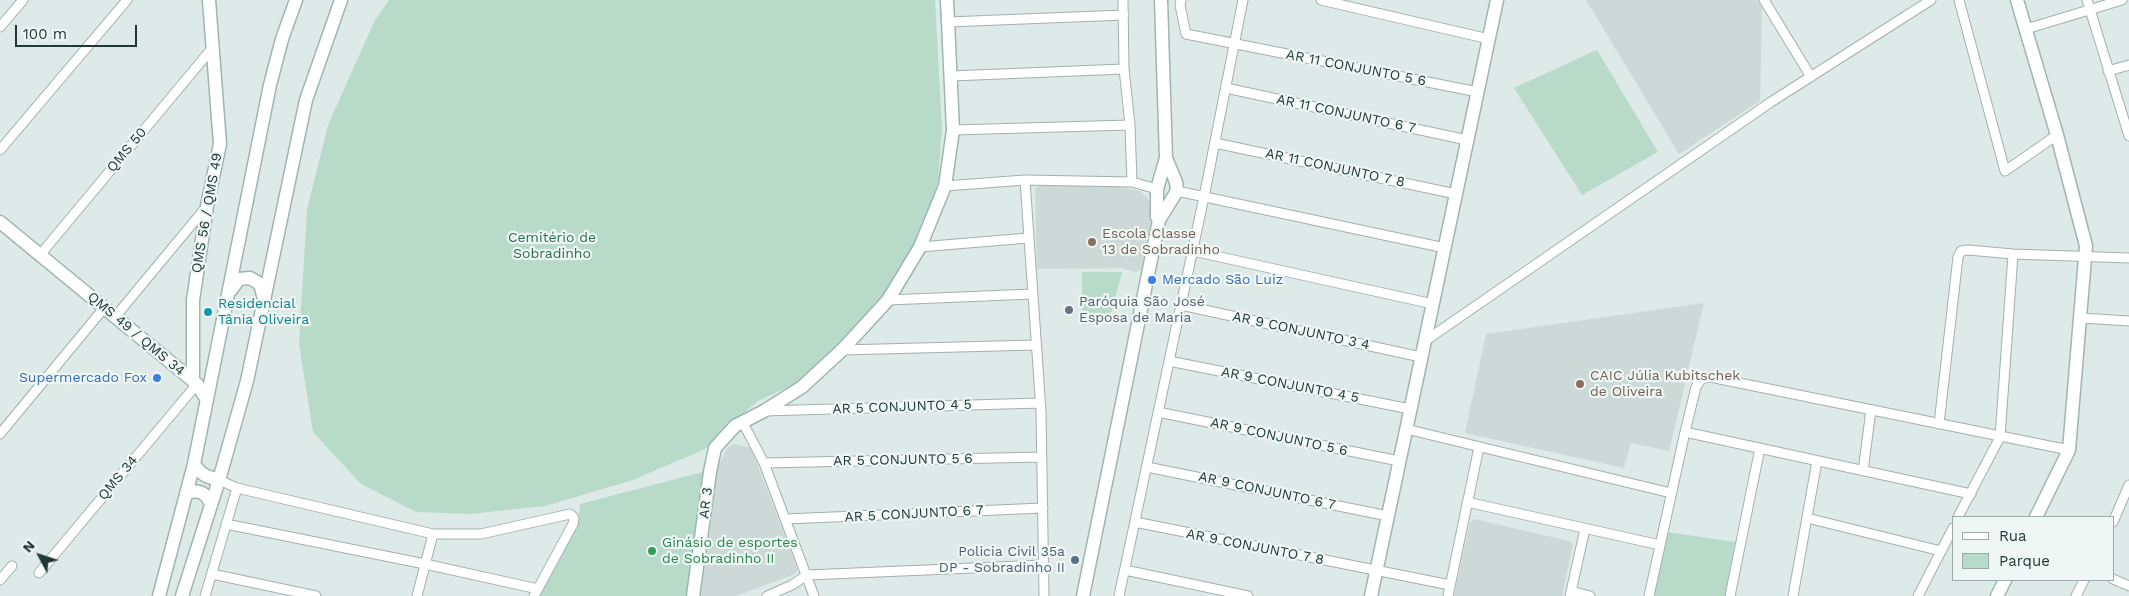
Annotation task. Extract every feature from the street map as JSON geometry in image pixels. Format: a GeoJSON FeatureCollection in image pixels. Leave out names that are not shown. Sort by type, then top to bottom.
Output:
{"type":"FeatureCollection","features":[{"type":"Feature","properties":{"kind":"street"},"geometry":{"type":"LineString","coordinates":[[0,27],[23,0]]}},
{"type":"Feature","properties":{"kind":"street"},"geometry":{"type":"LineString","coordinates":[[0,150],[127,0]]}},
{"type":"Feature","properties":{"kind":"street","name":"QMS 56 / QMS 49"},"geometry":{"type":"LineString","coordinates":[[195,382],[193,300],[207,206],[220,144],[209,0]]}},
{"type":"Feature","properties":{"kind":"street"},"geometry":{"type":"LineString","coordinates":[[159,596],[188,493],[270,85],[282,39],[296,0]]}},
{"type":"Feature","properties":{"kind":"street"},"geometry":{"type":"LineString","coordinates":[[182,596],[219,480],[247,381],[306,100],[341,0]]}},
{"type":"Feature","properties":{"kind":"street","name":"AR 3"},"geometry":{"type":"LineString","coordinates":[[693,596],[715,448],[742,421],[764,411],[802,387],[842,350],[888,300],[920,247],[946,186],[953,130],[947,0]]}},
{"type":"Feature","properties":{"kind":"street"},"geometry":{"type":"LineString","coordinates":[[1124,0],[1124,69],[1130,125],[1132,182]]}},
{"type":"Feature","properties":{"kind":"street"},"geometry":{"type":"LineString","coordinates":[[1083,596],[1159,220],[1175,191],[1166,158],[1161,0]]}},
{"type":"Feature","properties":{"kind":"street","name":"AR 11 CONJUNTO 5 6"},"geometry":{"type":"LineString","coordinates":[[1181,0],[1180,5],[1186,34],[1478,92]]}},
{"type":"Feature","properties":{"kind":"street"},"geometry":{"type":"LineString","coordinates":[[1119,596],[1193,251],[1243,0]]}},
{"type":"Feature","properties":{"kind":"street"},"geometry":{"type":"LineString","coordinates":[[1321,0],[1489,39]]}},
{"type":"Feature","properties":{"kind":"street"},"geometry":{"type":"LineString","coordinates":[[1371,596],[1497,0]]}},
{"type":"Feature","properties":{"kind":"street"},"geometry":{"type":"LineString","coordinates":[[1764,0],[1811,77]]}},
{"type":"Feature","properties":{"kind":"street"},"geometry":{"type":"LineString","coordinates":[[1425,341],[1763,108],[1930,0]]}},
{"type":"Feature","properties":{"kind":"street"},"geometry":{"type":"LineString","coordinates":[[1959,0],[2005,171],[2056,135]]}},
{"type":"Feature","properties":{"kind":"street"},"geometry":{"type":"LineString","coordinates":[[2017,0],[2086,246],[2069,450],[2036,516]]}},
{"type":"Feature","properties":{"kind":"street"},"geometry":{"type":"LineString","coordinates":[[2086,0],[2129,136]]}},
{"type":"Feature","properties":{"kind":"street"},"geometry":{"type":"LineString","coordinates":[[2026,29],[2122,0]]}},
{"type":"Feature","properties":{"kind":"street"},"geometry":{"type":"LineString","coordinates":[[948,22],[1124,15]]}},
{"type":"Feature","properties":{"kind":"street","name":"QMS 50"},"geometry":{"type":"LineString","coordinates":[[40,255],[214,46]]}},
{"type":"Feature","properties":{"kind":"street"},"geometry":{"type":"LineString","coordinates":[[2108,71],[2129,65]]}},
{"type":"Feature","properties":{"kind":"street"},"geometry":{"type":"LineString","coordinates":[[951,76],[1124,69]]}},
{"type":"Feature","properties":{"kind":"street","name":"AR 11 CONJUNTO 6 7"},"geometry":{"type":"LineString","coordinates":[[1226,88],[1467,140]]}},
{"type":"Feature","properties":{"kind":"street"},"geometry":{"type":"LineString","coordinates":[[953,130],[1130,125]]}},
{"type":"Feature","properties":{"kind":"street","name":"AR 11 CONJUNTO 7 8"},"geometry":{"type":"LineString","coordinates":[[1215,143],[1456,194]]}},
{"type":"Feature","properties":{"kind":"street"},"geometry":{"type":"LineString","coordinates":[[1159,220],[1157,217],[1158,189],[1166,158]]}},
{"type":"Feature","properties":{"kind":"street"},"geometry":{"type":"LineString","coordinates":[[946,186],[1024,180],[1132,182],[1158,189],[1166,201],[1175,191]]}},
{"type":"Feature","properties":{"kind":"street"},"geometry":{"type":"LineString","coordinates":[[1024,180],[1040,403],[1044,596]]}},
{"type":"Feature","properties":{"kind":"street"},"geometry":{"type":"LineString","coordinates":[[1158,189],[1168,180],[1175,191],[1444,248]]}},
{"type":"Feature","properties":{"kind":"street"},"geometry":{"type":"LineString","coordinates":[[115,317],[207,206]]}},
{"type":"Feature","properties":{"kind":"street","name":"QMS 49 / QMS 34"},"geometry":{"type":"LineString","coordinates":[[0,222],[195,382]]}},
{"type":"Feature","properties":{"kind":"street"},"geometry":{"type":"LineString","coordinates":[[920,247],[1028,238]]}},
{"type":"Feature","properties":{"kind":"street"},"geometry":{"type":"LineString","coordinates":[[1193,251],[1433,304]]}},
{"type":"Feature","properties":{"kind":"street"},"geometry":{"type":"LineString","coordinates":[[1939,424],[1958,258],[1961,251],[2129,258]]}},
{"type":"Feature","properties":{"kind":"street"},"geometry":{"type":"LineString","coordinates":[[1959,516],[2000,437],[2013,254]]}},
{"type":"Feature","properties":{"kind":"street"},"geometry":{"type":"LineString","coordinates":[[228,294],[239,278],[250,278],[260,284],[264,301]]}},
{"type":"Feature","properties":{"kind":"street"},"geometry":{"type":"LineString","coordinates":[[888,300],[1032,294]]}},
{"type":"Feature","properties":{"kind":"street","name":"AR 9 CONJUNTO 3 4"},"geometry":{"type":"LineString","coordinates":[[1181,304],[1422,357]]}},
{"type":"Feature","properties":{"kind":"street"},"geometry":{"type":"LineString","coordinates":[[0,434],[104,308]]}},
{"type":"Feature","properties":{"kind":"street"},"geometry":{"type":"LineString","coordinates":[[2080,318],[2129,321]]}},
{"type":"Feature","properties":{"kind":"street"},"geometry":{"type":"LineString","coordinates":[[842,350],[1035,345]]}},
{"type":"Feature","properties":{"kind":"street","name":"AR 9 CONJUNTO 4 5"},"geometry":{"type":"LineString","coordinates":[[1169,361],[1410,409]]}},
{"type":"Feature","properties":{"kind":"street"},"geometry":{"type":"LineString","coordinates":[[206,400],[195,382],[212,372]]}},
{"type":"Feature","properties":{"kind":"street"},"geometry":{"type":"LineString","coordinates":[[1649,596],[1685,432],[1696,387],[1701,379],[1710,378],[2069,450]]}},
{"type":"Feature","properties":{"kind":"street","name":"QMS 34"},"geometry":{"type":"LineString","coordinates":[[39,573],[195,382]]}},
{"type":"Feature","properties":{"kind":"street","name":"AR 5 CONJUNTO 4 5"},"geometry":{"type":"LineString","coordinates":[[764,411],[1040,403]]}},
{"type":"Feature","properties":{"kind":"street"},"geometry":{"type":"LineString","coordinates":[[1863,471],[1871,410]]}},
{"type":"Feature","properties":{"kind":"street","name":"AR 9 CONJUNTO 5 6"},"geometry":{"type":"LineString","coordinates":[[1158,412],[1399,461]]}},
{"type":"Feature","properties":{"kind":"street"},"geometry":{"type":"LineString","coordinates":[[742,421],[764,463],[814,596]]}},
{"type":"Feature","properties":{"kind":"street"},"geometry":{"type":"LineString","coordinates":[[1406,429],[1671,493]]}},
{"type":"Feature","properties":{"kind":"street"},"geometry":{"type":"LineString","coordinates":[[1685,432],[1971,494]]}},
{"type":"Feature","properties":{"kind":"street"},"geometry":{"type":"LineString","coordinates":[[1448,596],[1479,447]]}},
{"type":"Feature","properties":{"kind":"street"},"geometry":{"type":"LineString","coordinates":[[1730,596],[1760,448]]}},
{"type":"Feature","properties":{"kind":"street","name":"AR 5 CONJUNTO 5 6"},"geometry":{"type":"LineString","coordinates":[[764,463],[1042,457]]}},
{"type":"Feature","properties":{"kind":"street"},"geometry":{"type":"LineString","coordinates":[[1793,596],[1817,461]]}},
{"type":"Feature","properties":{"kind":"street"},"geometry":{"type":"LineString","coordinates":[[194,464],[200,473],[236,488],[433,534],[481,534],[570,514],[574,518],[573,524],[536,593],[425,564],[226,524]]}},
{"type":"Feature","properties":{"kind":"street","name":"AR 9 CONJUNTO 6 7"},"geometry":{"type":"LineString","coordinates":[[1146,467],[1388,516]]}},
{"type":"Feature","properties":{"kind":"street"},"geometry":{"type":"LineString","coordinates":[[2114,520],[2129,485]]}},
{"type":"Feature","properties":{"kind":"street"},"geometry":{"type":"LineString","coordinates":[[205,596],[236,488]]}},
{"type":"Feature","properties":{"kind":"street"},"geometry":{"type":"LineString","coordinates":[[188,493],[202,492],[207,496],[211,504]]}},
{"type":"Feature","properties":{"kind":"street"},"geometry":{"type":"LineString","coordinates":[[1467,502],[1660,545]]}},
{"type":"Feature","properties":{"kind":"street","name":"AR 5 CONJUNTO 6 7"},"geometry":{"type":"LineString","coordinates":[[786,519],[1042,508]]}},
{"type":"Feature","properties":{"kind":"street"},"geometry":{"type":"LineString","coordinates":[[1807,518],[1941,551]]}},
{"type":"Feature","properties":{"kind":"street","name":"AR 9 CONJUNTO 7 8"},"geometry":{"type":"LineString","coordinates":[[1135,522],[1450,585]]}},
{"type":"Feature","properties":{"kind":"street"},"geometry":{"type":"LineString","coordinates":[[1585,529],[1570,594],[1590,596]]}},
{"type":"Feature","properties":{"kind":"street"},"geometry":{"type":"LineString","coordinates":[[1918,596],[1952,530]]}},
{"type":"Feature","properties":{"kind":"street"},"geometry":{"type":"LineString","coordinates":[[417,596],[433,534]]}},
{"type":"Feature","properties":{"kind":"street"},"geometry":{"type":"LineString","coordinates":[[767,596],[792,585],[807,575],[1044,565]]}},
{"type":"Feature","properties":{"kind":"street"},"geometry":{"type":"LineString","coordinates":[[0,580],[12,566]]}},
{"type":"Feature","properties":{"kind":"street"},"geometry":{"type":"LineString","coordinates":[[1124,570],[1248,596]]}},
{"type":"Feature","properties":{"kind":"street"},"geometry":{"type":"LineString","coordinates":[[212,574],[316,596]]}},
{"type":"Feature","properties":{"kind":"street"},"geometry":{"type":"LineString","coordinates":[[2114,579],[2129,586]]}},
{"type":"Feature","properties":{"kind":"street"},"geometry":{"type":"LineString","coordinates":[[1997,596],[2004,581]]}},
{"type":"Feature","properties":{"kind":"street"},"geometry":{"type":"LineString","coordinates":[[2076,596],[2084,581]]}},
{"type":"Feature","properties":{"kind":"shaded area"},"geometry":{"type":"Polygon","coordinates":[[[1586,0],[1757,0],[1762,8],[1760,101],[1679,154],[1586,0]]]}},
{"type":"Feature","properties":{"kind":"shaded area","name":"Escola Classe 13 de Sobradinho"},"geometry":{"type":"Polygon","coordinates":[[[1039,185],[1109,185],[1140,191],[1146,196],[1153,209],[1141,270],[1136,272],[1120,268],[1037,269],[1035,189],[1039,185]]]}},
{"type":"Feature","properties":{"kind":"shaded area","name":"CAIC Júlia Kubitschek de Oliveira"},"geometry":{"type":"Polygon","coordinates":[[[1704,303],[1669,451],[1631,443],[1624,468],[1465,433],[1486,334],[1704,303]]]}},
{"type":"Feature","properties":{"kind":"shaded area"},"geometry":{"type":"Polygon","coordinates":[[[735,444],[751,448],[798,570],[795,574],[736,596],[699,596],[717,468],[727,448],[735,444]]]}},
{"type":"Feature","properties":{"kind":"shaded area"},"geometry":{"type":"Polygon","coordinates":[[[1474,519],[1569,541],[1573,545],[1562,596],[1454,596],[1470,522],[1474,519]]]}},
{"type":"Feature","properties":{"kind":"green space","name":"Cemitério de Sobradinho"},"geometry":{"type":"Polygon","coordinates":[[[389,0],[935,0],[942,129],[938,182],[917,240],[884,296],[844,341],[797,383],[758,401],[705,449],[633,480],[545,506],[470,514],[416,512],[361,484],[313,432],[299,344],[307,209],[328,125],[375,20],[389,0]]]}},
{"type":"Feature","properties":{"kind":"green space"},"geometry":{"type":"Polygon","coordinates":[[[1597,50],[1658,152],[1582,195],[1514,88],[1597,50]]]}},
{"type":"Feature","properties":{"kind":"green space"},"geometry":{"type":"Polygon","coordinates":[[[1082,272],[1122,272],[1112,311],[1102,323],[1082,325],[1082,272]]]}},
{"type":"Feature","properties":{"kind":"green space"},"geometry":{"type":"Polygon","coordinates":[[[703,472],[686,596],[540,596],[579,519],[580,504],[703,472]]]}},
{"type":"Feature","properties":{"kind":"green space"},"geometry":{"type":"Polygon","coordinates":[[[1667,532],[1735,542],[1725,596],[1653,596],[1667,532]]]}},
{"type":"Feature","properties":{"kind":"place","name":"Escola Classe 13 de Sobradinho"},"geometry":{"type":"Point","coordinates":[1092,242]}},
{"type":"Feature","properties":{"kind":"place","name":"Mercado São Luiz"},"geometry":{"type":"Point","coordinates":[1152,280]}},
{"type":"Feature","properties":{"kind":"place","name":"Paróquia São José Esposa de Maria"},"geometry":{"type":"Point","coordinates":[1069,310]}},
{"type":"Feature","properties":{"kind":"place","name":"Residencial Tânia Oliveira"},"geometry":{"type":"Point","coordinates":[208,312]}},
{"type":"Feature","properties":{"kind":"place","name":"Supermercado Fox"},"geometry":{"type":"Point","coordinates":[157,378]}},
{"type":"Feature","properties":{"kind":"place","name":"CAIC Júlia Kubitschek de Oliveira"},"geometry":{"type":"Point","coordinates":[1580,384]}},
{"type":"Feature","properties":{"kind":"place","name":"Ginásio de esportes de Sobradinho II"},"geometry":{"type":"Point","coordinates":[652,551]}},
{"type":"Feature","properties":{"kind":"place","name":"Policia Civil 35a DP - Sobradinho II"},"geometry":{"type":"Point","coordinates":[1075,560]}}]}
